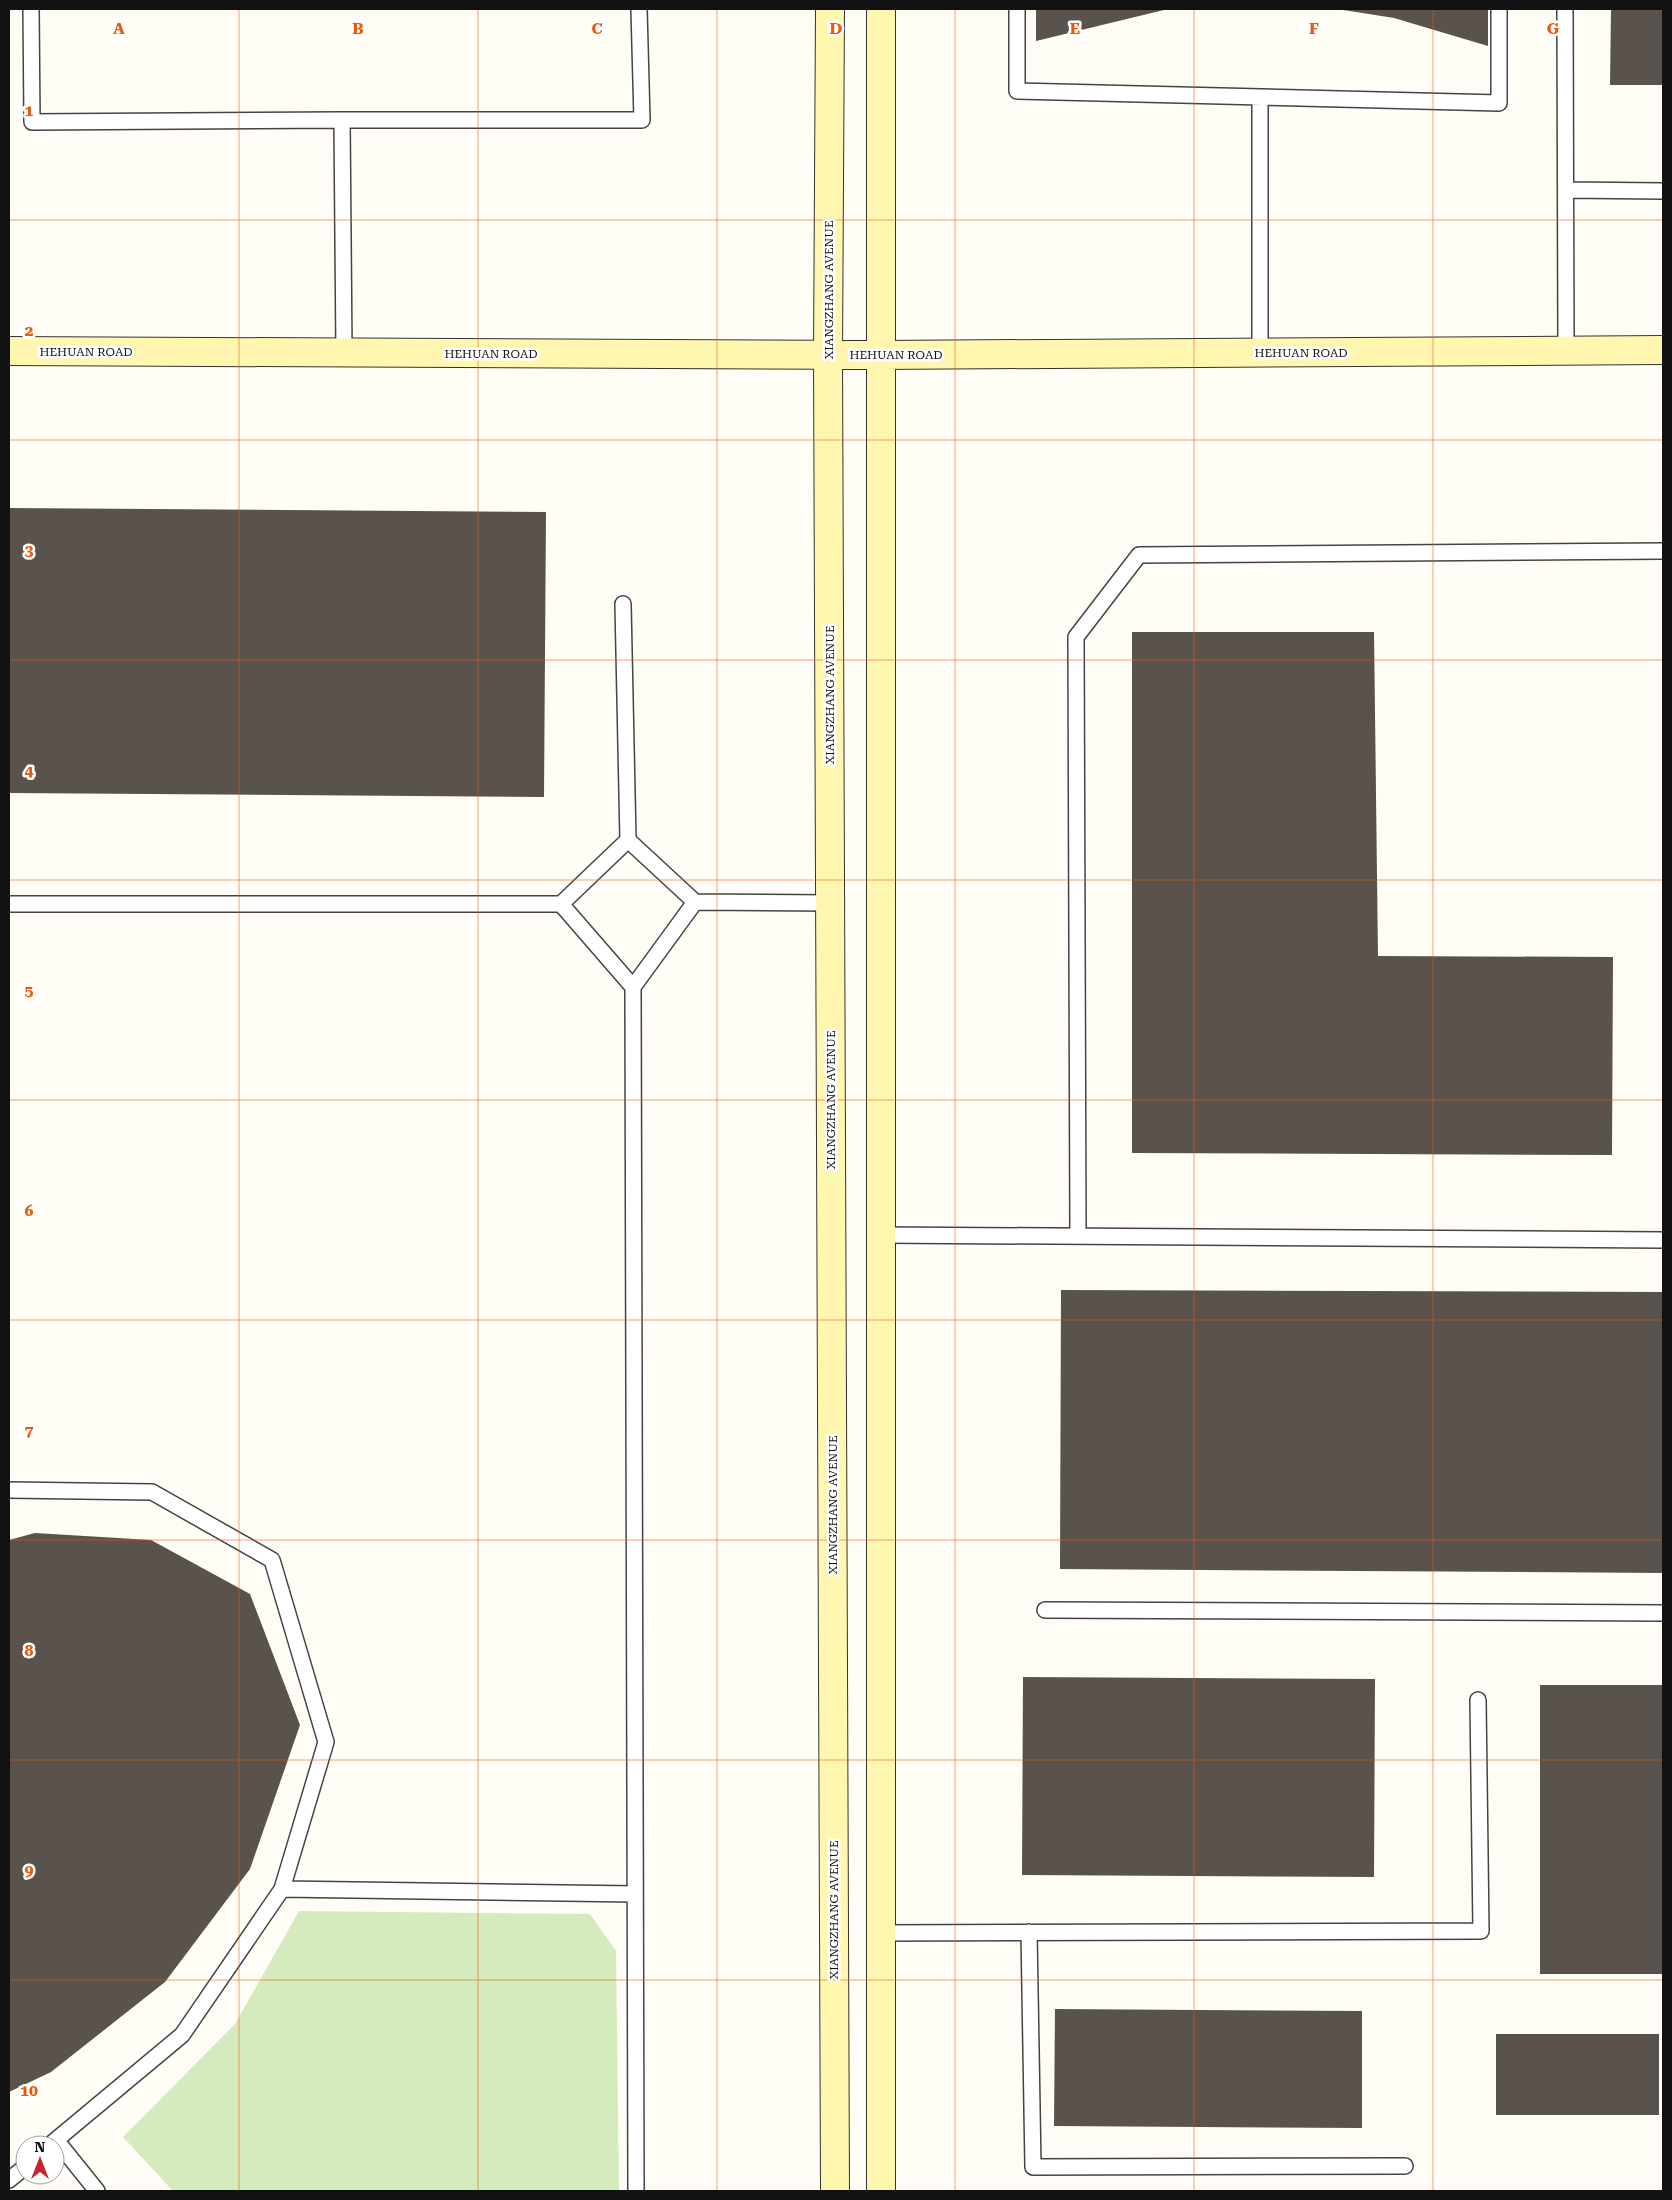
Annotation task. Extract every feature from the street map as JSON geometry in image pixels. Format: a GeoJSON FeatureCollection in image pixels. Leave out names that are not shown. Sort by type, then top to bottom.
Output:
{"type":"FeatureCollection","features":[{"type":"Feature","properties":{"kind":"main road","name":"XIANGZHANG AVENUE"},"geometry":{"type":"LineString","coordinates":[[830,9],[828,355],[835,2191]]}},
{"type":"Feature","properties":{"kind":"main road"},"geometry":{"type":"LineString","coordinates":[[881,9],[881,2191]]}},
{"type":"Feature","properties":{"kind":"main road","name":"HEHUAN ROAD"},"geometry":{"type":"LineString","coordinates":[[9,351],[881,355],[1663,350]]}},
{"type":"Feature","properties":{"kind":"lane"},"geometry":{"type":"LineString","coordinates":[[31,9],[32,122],[642,120],[639,9]]}},
{"type":"Feature","properties":{"kind":"lane"},"geometry":{"type":"LineString","coordinates":[[1017,9],[1017,92],[1499,103],[1499,9]]}},
{"type":"Feature","properties":{"kind":"lane"},"geometry":{"type":"LineString","coordinates":[[1565,9],[1566,350]]}},
{"type":"Feature","properties":{"kind":"lane"},"geometry":{"type":"LineString","coordinates":[[1260,97],[1260,353]]}},
{"type":"Feature","properties":{"kind":"lane"},"geometry":{"type":"LineString","coordinates":[[342,120],[344,353]]}},
{"type":"Feature","properties":{"kind":"lane"},"geometry":{"type":"LineString","coordinates":[[1566,190],[1663,191]]}},
{"type":"Feature","properties":{"kind":"lane"},"geometry":{"type":"LineString","coordinates":[[1078,1236],[1076,637],[1139,556],[1663,551]]}},
{"type":"Feature","properties":{"kind":"lane"},"geometry":{"type":"LineString","coordinates":[[623,604],[628,840],[696,902],[831,903]]}},
{"type":"Feature","properties":{"kind":"lane"},"geometry":{"type":"LineString","coordinates":[[9,904],[562,904],[628,840]]}},
{"type":"Feature","properties":{"kind":"lane"},"geometry":{"type":"LineString","coordinates":[[636,2191],[633,987],[696,902]]}},
{"type":"Feature","properties":{"kind":"lane"},"geometry":{"type":"LineString","coordinates":[[562,904],[633,987]]}},
{"type":"Feature","properties":{"kind":"lane"},"geometry":{"type":"LineString","coordinates":[[881,1235],[1663,1240]]}},
{"type":"Feature","properties":{"kind":"lane"},"geometry":{"type":"LineString","coordinates":[[9,1490],[152,1492],[272,1560],[326,1742],[282,1889],[182,2035],[62,2135]]}},
{"type":"Feature","properties":{"kind":"lane"},"geometry":{"type":"LineString","coordinates":[[1045,1610],[1663,1613]]}},
{"type":"Feature","properties":{"kind":"lane"},"geometry":{"type":"LineString","coordinates":[[881,1933],[1481,1931],[1478,1700]]}},
{"type":"Feature","properties":{"kind":"lane"},"geometry":{"type":"LineString","coordinates":[[282,1889],[635,1894]]}},
{"type":"Feature","properties":{"kind":"lane"},"geometry":{"type":"LineString","coordinates":[[1029,1932],[1033,2167],[1405,2166]]}},
{"type":"Feature","properties":{"kind":"lane"},"geometry":{"type":"LineString","coordinates":[[65,2155],[96,2191]]}},
{"type":"Feature","properties":{"kind":"green space"},"geometry":{"type":"Polygon","coordinates":[[[299,1911],[590,1914],[616,1951],[619,2191],[173,2191],[123,2137],[235,2024],[299,1911]]]}},
{"type":"Feature","properties":{"kind":"building"},"geometry":{"type":"Polygon","coordinates":[[[1036,9],[1168,9],[1036,41],[1036,9]]]}},
{"type":"Feature","properties":{"kind":"building"},"geometry":{"type":"Polygon","coordinates":[[[1337,9],[1488,9],[1488,46],[1394,18],[1337,9]]]}},
{"type":"Feature","properties":{"kind":"building"},"geometry":{"type":"Polygon","coordinates":[[[1611,9],[1663,9],[1663,85],[1610,85],[1611,9]]]}},
{"type":"Feature","properties":{"kind":"building"},"geometry":{"type":"Polygon","coordinates":[[[9,508],[546,512],[544,797],[9,793],[9,508]]]}},
{"type":"Feature","properties":{"kind":"building"},"geometry":{"type":"Polygon","coordinates":[[[1132,632],[1374,632],[1378,956],[1613,957],[1612,1155],[1132,1153],[1132,632]]]}},
{"type":"Feature","properties":{"kind":"building"},"geometry":{"type":"Polygon","coordinates":[[[1061,1290],[1663,1292],[1663,1573],[1060,1569],[1061,1290]]]}},
{"type":"Feature","properties":{"kind":"building"},"geometry":{"type":"Polygon","coordinates":[[[35,1533],[151,1540],[250,1594],[300,1725],[250,1869],[165,1982],[51,2072],[9,2092],[9,1540],[35,1533]]]}},
{"type":"Feature","properties":{"kind":"building"},"geometry":{"type":"Polygon","coordinates":[[[1023,1677],[1375,1679],[1374,1877],[1022,1875],[1023,1677]]]}},
{"type":"Feature","properties":{"kind":"building"},"geometry":{"type":"Polygon","coordinates":[[[1540,1685],[1663,1685],[1663,1974],[1540,1974],[1540,1685]]]}},
{"type":"Feature","properties":{"kind":"building"},"geometry":{"type":"Polygon","coordinates":[[[1055,2009],[1362,2011],[1362,2128],[1054,2126],[1055,2009]]]}},
{"type":"Feature","properties":{"kind":"building"},"geometry":{"type":"Polygon","coordinates":[[[1496,2034],[1659,2034],[1659,2115],[1496,2115],[1496,2034]]]}}]}
